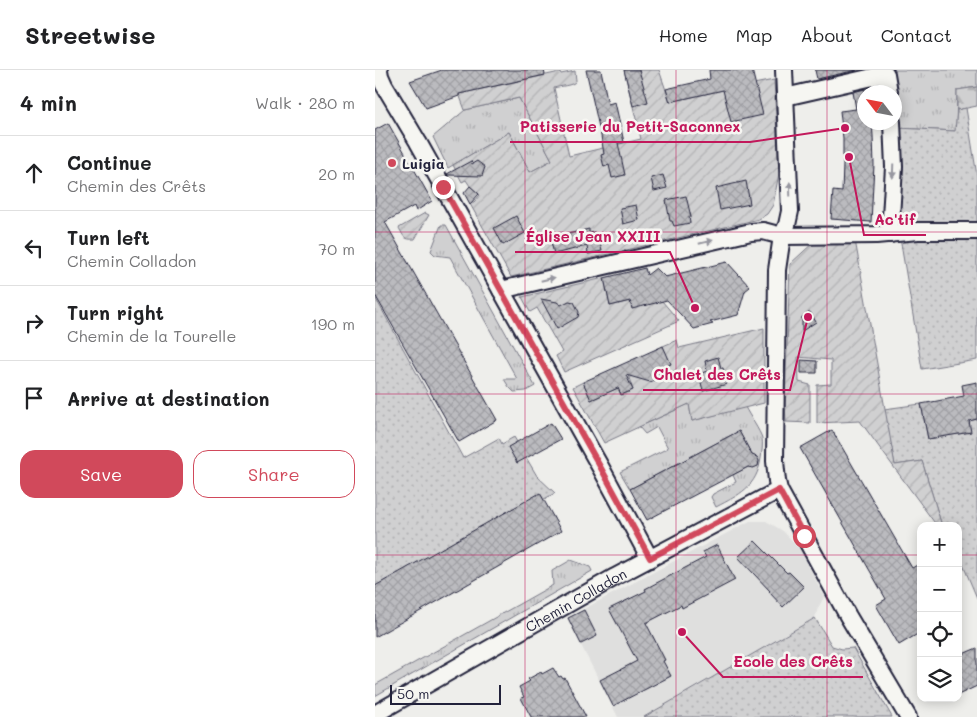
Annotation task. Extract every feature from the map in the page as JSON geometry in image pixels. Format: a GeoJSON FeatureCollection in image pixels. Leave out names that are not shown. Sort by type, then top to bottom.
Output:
{"type":"FeatureCollection","features":[{"type":"Feature","properties":{"kind":"street"},"geometry":{"type":"LineString","coordinates":[[379,70],[384,85],[418,142],[650,558]]}},
{"type":"Feature","properties":{"kind":"street"},"geometry":{"type":"LineString","coordinates":[[784,70],[791,211],[782,236],[777,270],[775,460],[777,481],[779,490],[848,616],[908,717]]}},
{"type":"Feature","properties":{"kind":"street"},"geometry":{"type":"LineString","coordinates":[[785,97],[886,74],[888,85]]}},
{"type":"Feature","properties":{"kind":"street"},"geometry":{"type":"LineString","coordinates":[[891,234],[894,166],[893,130]]}},
{"type":"Feature","properties":{"kind":"street"},"geometry":{"type":"LineString","coordinates":[[501,290],[751,232],[763,232],[782,236],[977,231]]}},
{"type":"Feature","properties":{"kind":"street","name":"Chemin Colladon"},"geometry":{"type":"LineString","coordinates":[[375,714],[615,577],[779,490]]}},
{"type":"Feature","properties":{"kind":"shaded area"},"geometry":{"type":"Polygon","coordinates":[[[750,521],[766,521],[783,531],[800,549],[824,597],[815,618],[644,717],[618,717],[567,618],[750,521]]]}},
{"type":"Feature","properties":{"kind":"green space"},"geometry":{"type":"Polygon","coordinates":[[[624,70],[659,70],[670,102],[774,80],[779,173],[773,205],[767,214],[759,219],[511,277],[470,204],[480,195],[466,180],[462,182],[453,165],[509,132],[530,172],[552,160],[519,98],[465,110],[459,94],[560,72],[561,74],[575,71],[576,81],[574,83],[554,88],[569,156],[641,139],[624,70]]]}},
{"type":"Feature","properties":{"kind":"green space"},"geometry":{"type":"Polygon","coordinates":[[[890,70],[977,70],[977,87],[957,90],[956,131],[902,128],[902,85],[893,85],[890,70]]]}},
{"type":"Feature","properties":{"kind":"green space"},"geometry":{"type":"Polygon","coordinates":[[[977,87],[977,106],[957,110],[957,90],[977,87]]]}},
{"type":"Feature","properties":{"kind":"green space"},"geometry":{"type":"Polygon","coordinates":[[[519,98],[552,160],[530,172],[509,132],[448,168],[433,137],[465,110],[519,98]]]}},
{"type":"Feature","properties":{"kind":"green space"},"geometry":{"type":"Polygon","coordinates":[[[966,108],[977,176],[977,360],[922,369],[897,220],[898,130],[902,130],[902,128],[955,131],[957,110],[966,108]]]}},
{"type":"Feature","properties":{"kind":"green space"},"geometry":{"type":"Polygon","coordinates":[[[425,213],[429,215],[415,239],[405,237],[399,228],[425,213]]]}},
{"type":"Feature","properties":{"kind":"green space"},"geometry":{"type":"Polygon","coordinates":[[[441,225],[446,225],[535,386],[526,391],[514,392],[504,379],[517,379],[450,257],[435,255],[431,251],[441,225]]]}},
{"type":"Feature","properties":{"kind":"green space"},"geometry":{"type":"Polygon","coordinates":[[[855,240],[895,465],[922,461],[941,522],[934,522],[860,421],[817,423],[817,385],[831,384],[831,360],[798,357],[799,382],[810,385],[810,423],[786,422],[790,264],[815,241],[855,240]]]}},
{"type":"Feature","properties":{"kind":"green space"},"geometry":{"type":"Polygon","coordinates":[[[604,278],[610,306],[630,301],[632,308],[662,301],[679,321],[564,372],[556,356],[562,352],[537,308],[530,312],[522,297],[604,278]]]}},
{"type":"Feature","properties":{"kind":"green space"},"geometry":{"type":"Polygon","coordinates":[[[375,297],[463,458],[499,438],[502,444],[514,437],[537,476],[555,493],[375,594],[375,297]]]}},
{"type":"Feature","properties":{"kind":"green space"},"geometry":{"type":"Polygon","coordinates":[[[764,328],[764,403],[692,421],[689,404],[604,443],[573,387],[583,382],[591,400],[618,388],[622,395],[633,390],[628,375],[663,346],[677,340],[679,348],[764,328]]]}},
{"type":"Feature","properties":{"kind":"green space"},"geometry":{"type":"Polygon","coordinates":[[[689,404],[692,421],[745,407],[762,438],[762,451],[756,476],[746,489],[716,507],[711,497],[713,494],[736,482],[733,475],[748,467],[753,468],[757,466],[759,461],[757,457],[752,455],[739,431],[630,489],[620,472],[668,448],[657,427],[645,434],[639,427],[689,404]]]}},
{"type":"Feature","properties":{"kind":"green space"},"geometry":{"type":"Polygon","coordinates":[[[921,404],[928,439],[970,432],[969,421],[977,419],[977,598],[962,562],[962,522],[941,522],[922,461],[895,465],[884,409],[921,404]]]}},
{"type":"Feature","properties":{"kind":"green space"},"geometry":{"type":"Polygon","coordinates":[[[571,560],[590,567],[592,571],[375,696],[375,685],[553,585],[552,571],[571,560]]]}},
{"type":"Feature","properties":{"kind":"green space"},"geometry":{"type":"Polygon","coordinates":[[[815,618],[832,646],[842,649],[853,648],[892,717],[644,717],[815,618]]]}},
{"type":"Feature","properties":{"kind":"building"},"geometry":{"type":"Polygon","coordinates":[[[442,70],[544,70],[545,75],[459,94],[459,96],[426,108],[410,81],[442,70]]]}},
{"type":"Feature","properties":{"kind":"building"},"geometry":{"type":"Polygon","coordinates":[[[586,70],[601,70],[608,104],[615,102],[624,142],[618,143],[625,175],[612,178],[609,165],[604,167],[601,155],[604,154],[601,136],[586,70]]]}},
{"type":"Feature","properties":{"kind":"building"},"geometry":{"type":"Polygon","coordinates":[[[624,70],[639,70],[648,102],[633,106],[624,70]]]}},
{"type":"Feature","properties":{"kind":"building"},"geometry":{"type":"Polygon","coordinates":[[[709,70],[752,70],[763,115],[731,122],[723,90],[670,102],[666,89],[710,79],[709,70]]]}},
{"type":"Feature","properties":{"kind":"building"},"geometry":{"type":"Polygon","coordinates":[[[815,70],[857,70],[817,79],[815,70]]]}},
{"type":"Feature","properties":{"kind":"building"},"geometry":{"type":"Polygon","coordinates":[[[857,91],[857,130],[873,130],[874,165],[871,222],[831,219],[833,191],[842,192],[843,138],[840,111],[856,109],[853,92],[857,91]]]}},
{"type":"Feature","properties":{"kind":"building"},"geometry":{"type":"Polygon","coordinates":[[[388,123],[432,201],[416,211],[414,206],[385,222],[497,420],[459,442],[375,295],[375,130],[388,123]]]}},
{"type":"Feature","properties":{"kind":"building"},"geometry":{"type":"Polygon","coordinates":[[[471,161],[472,164],[477,161],[485,167],[482,176],[447,174],[471,161]]]}},
{"type":"Feature","properties":{"kind":"building"},"geometry":{"type":"Polygon","coordinates":[[[663,175],[667,188],[654,191],[651,178],[663,175]]]}},
{"type":"Feature","properties":{"kind":"building"},"geometry":{"type":"Polygon","coordinates":[[[746,181],[750,204],[720,210],[716,188],[746,181]]]}},
{"type":"Feature","properties":{"kind":"building"},"geometry":{"type":"Polygon","coordinates":[[[470,186],[479,194],[470,204],[464,193],[470,186]]]}},
{"type":"Feature","properties":{"kind":"building"},"geometry":{"type":"Polygon","coordinates":[[[686,196],[691,217],[689,217],[690,223],[674,226],[672,221],[670,221],[666,200],[686,196]]]}},
{"type":"Feature","properties":{"kind":"building"},"geometry":{"type":"Polygon","coordinates":[[[636,205],[639,220],[623,224],[620,208],[636,205]]]}},
{"type":"Feature","properties":{"kind":"building"},"geometry":{"type":"Polygon","coordinates":[[[516,216],[525,233],[503,245],[494,228],[516,216]]]}},
{"type":"Feature","properties":{"kind":"building"},"geometry":{"type":"Polygon","coordinates":[[[589,229],[589,233],[595,232],[598,235],[602,251],[588,254],[587,246],[554,254],[550,238],[589,229]]]}},
{"type":"Feature","properties":{"kind":"building"},"geometry":{"type":"Polygon","coordinates":[[[727,262],[750,287],[745,291],[738,315],[710,322],[713,324],[694,329],[667,300],[632,309],[630,301],[610,306],[604,278],[645,268],[647,275],[656,268],[665,277],[727,262]]]}},
{"type":"Feature","properties":{"kind":"building"},"geometry":{"type":"Polygon","coordinates":[[[541,299],[557,302],[561,305],[569,301],[574,302],[579,312],[578,317],[557,329],[541,299]]]}},
{"type":"Feature","properties":{"kind":"building"},"geometry":{"type":"Polygon","coordinates":[[[810,312],[816,322],[802,331],[802,317],[810,312]]]}},
{"type":"Feature","properties":{"kind":"building"},"geometry":{"type":"Polygon","coordinates":[[[663,346],[671,364],[662,368],[657,379],[650,382],[626,375],[633,390],[621,395],[618,388],[591,400],[583,382],[663,346]]]}},
{"type":"Feature","properties":{"kind":"building"},"geometry":{"type":"Polygon","coordinates":[[[718,357],[727,384],[703,391],[699,374],[707,371],[705,361],[718,357]]]}},
{"type":"Feature","properties":{"kind":"building"},"geometry":{"type":"Polygon","coordinates":[[[801,360],[817,361],[817,373],[801,373],[801,360]]]}},
{"type":"Feature","properties":{"kind":"building"},"geometry":{"type":"Polygon","coordinates":[[[977,382],[977,419],[969,421],[971,432],[928,439],[921,404],[964,396],[962,385],[977,382]]]}},
{"type":"Feature","properties":{"kind":"building"},"geometry":{"type":"Polygon","coordinates":[[[551,423],[561,439],[517,463],[508,447],[551,423]]]}},
{"type":"Feature","properties":{"kind":"building"},"geometry":{"type":"Polygon","coordinates":[[[832,430],[912,568],[917,565],[917,634],[899,645],[876,605],[886,599],[800,448],[832,430]]]}},
{"type":"Feature","properties":{"kind":"building"},"geometry":{"type":"Polygon","coordinates":[[[739,431],[752,455],[757,457],[759,461],[758,466],[748,467],[647,520],[630,489],[739,431]]]}},
{"type":"Feature","properties":{"kind":"building"},"geometry":{"type":"Polygon","coordinates":[[[540,493],[561,531],[375,637],[375,586],[540,493]]]}},
{"type":"Feature","properties":{"kind":"building"},"geometry":{"type":"Polygon","coordinates":[[[755,541],[804,587],[783,607],[738,557],[755,541]]]}},
{"type":"Feature","properties":{"kind":"building"},"geometry":{"type":"Polygon","coordinates":[[[717,545],[735,580],[682,608],[681,605],[646,623],[671,676],[613,706],[600,680],[637,661],[609,609],[646,591],[645,589],[706,557],[703,552],[717,545]]]}},
{"type":"Feature","properties":{"kind":"building"},"geometry":{"type":"Polygon","coordinates":[[[584,610],[597,636],[581,644],[568,618],[584,610]]]}},
{"type":"Feature","properties":{"kind":"building"},"geometry":{"type":"Polygon","coordinates":[[[977,648],[977,686],[962,693],[962,657],[962,654],[977,648]]]}},
{"type":"Feature","properties":{"kind":"building"},"geometry":{"type":"Polygon","coordinates":[[[553,668],[559,677],[565,678],[586,717],[531,717],[521,698],[524,697],[519,687],[530,681],[528,679],[553,668]]]}},
{"type":"Feature","properties":{"kind":"place","name":"Patisserie du Petit-Saconnex"},"geometry":{"type":"Point","coordinates":[845,128]}},
{"type":"Feature","properties":{"kind":"place","name":"Ac'tif"},"geometry":{"type":"Point","coordinates":[849,157]}},
{"type":"Feature","properties":{"kind":"place","name":"Luigia"},"geometry":{"type":"Point","coordinates":[392,163]}},
{"type":"Feature","properties":{"kind":"place","name":"Église Jean XXIII"},"geometry":{"type":"Point","coordinates":[695,308]}},
{"type":"Feature","properties":{"kind":"place","name":"Chalet des Crêts"},"geometry":{"type":"Point","coordinates":[808,317]}},
{"type":"Feature","properties":{"kind":"place","name":"Ecole des Crêts"},"geometry":{"type":"Point","coordinates":[682,632]}},
{"type":"Feature","properties":{"kind":"route"},"geometry":{"type":"LineString","coordinates":[[443,187],[650,558],[756,504],[779,490],[804,536]]}}]}
